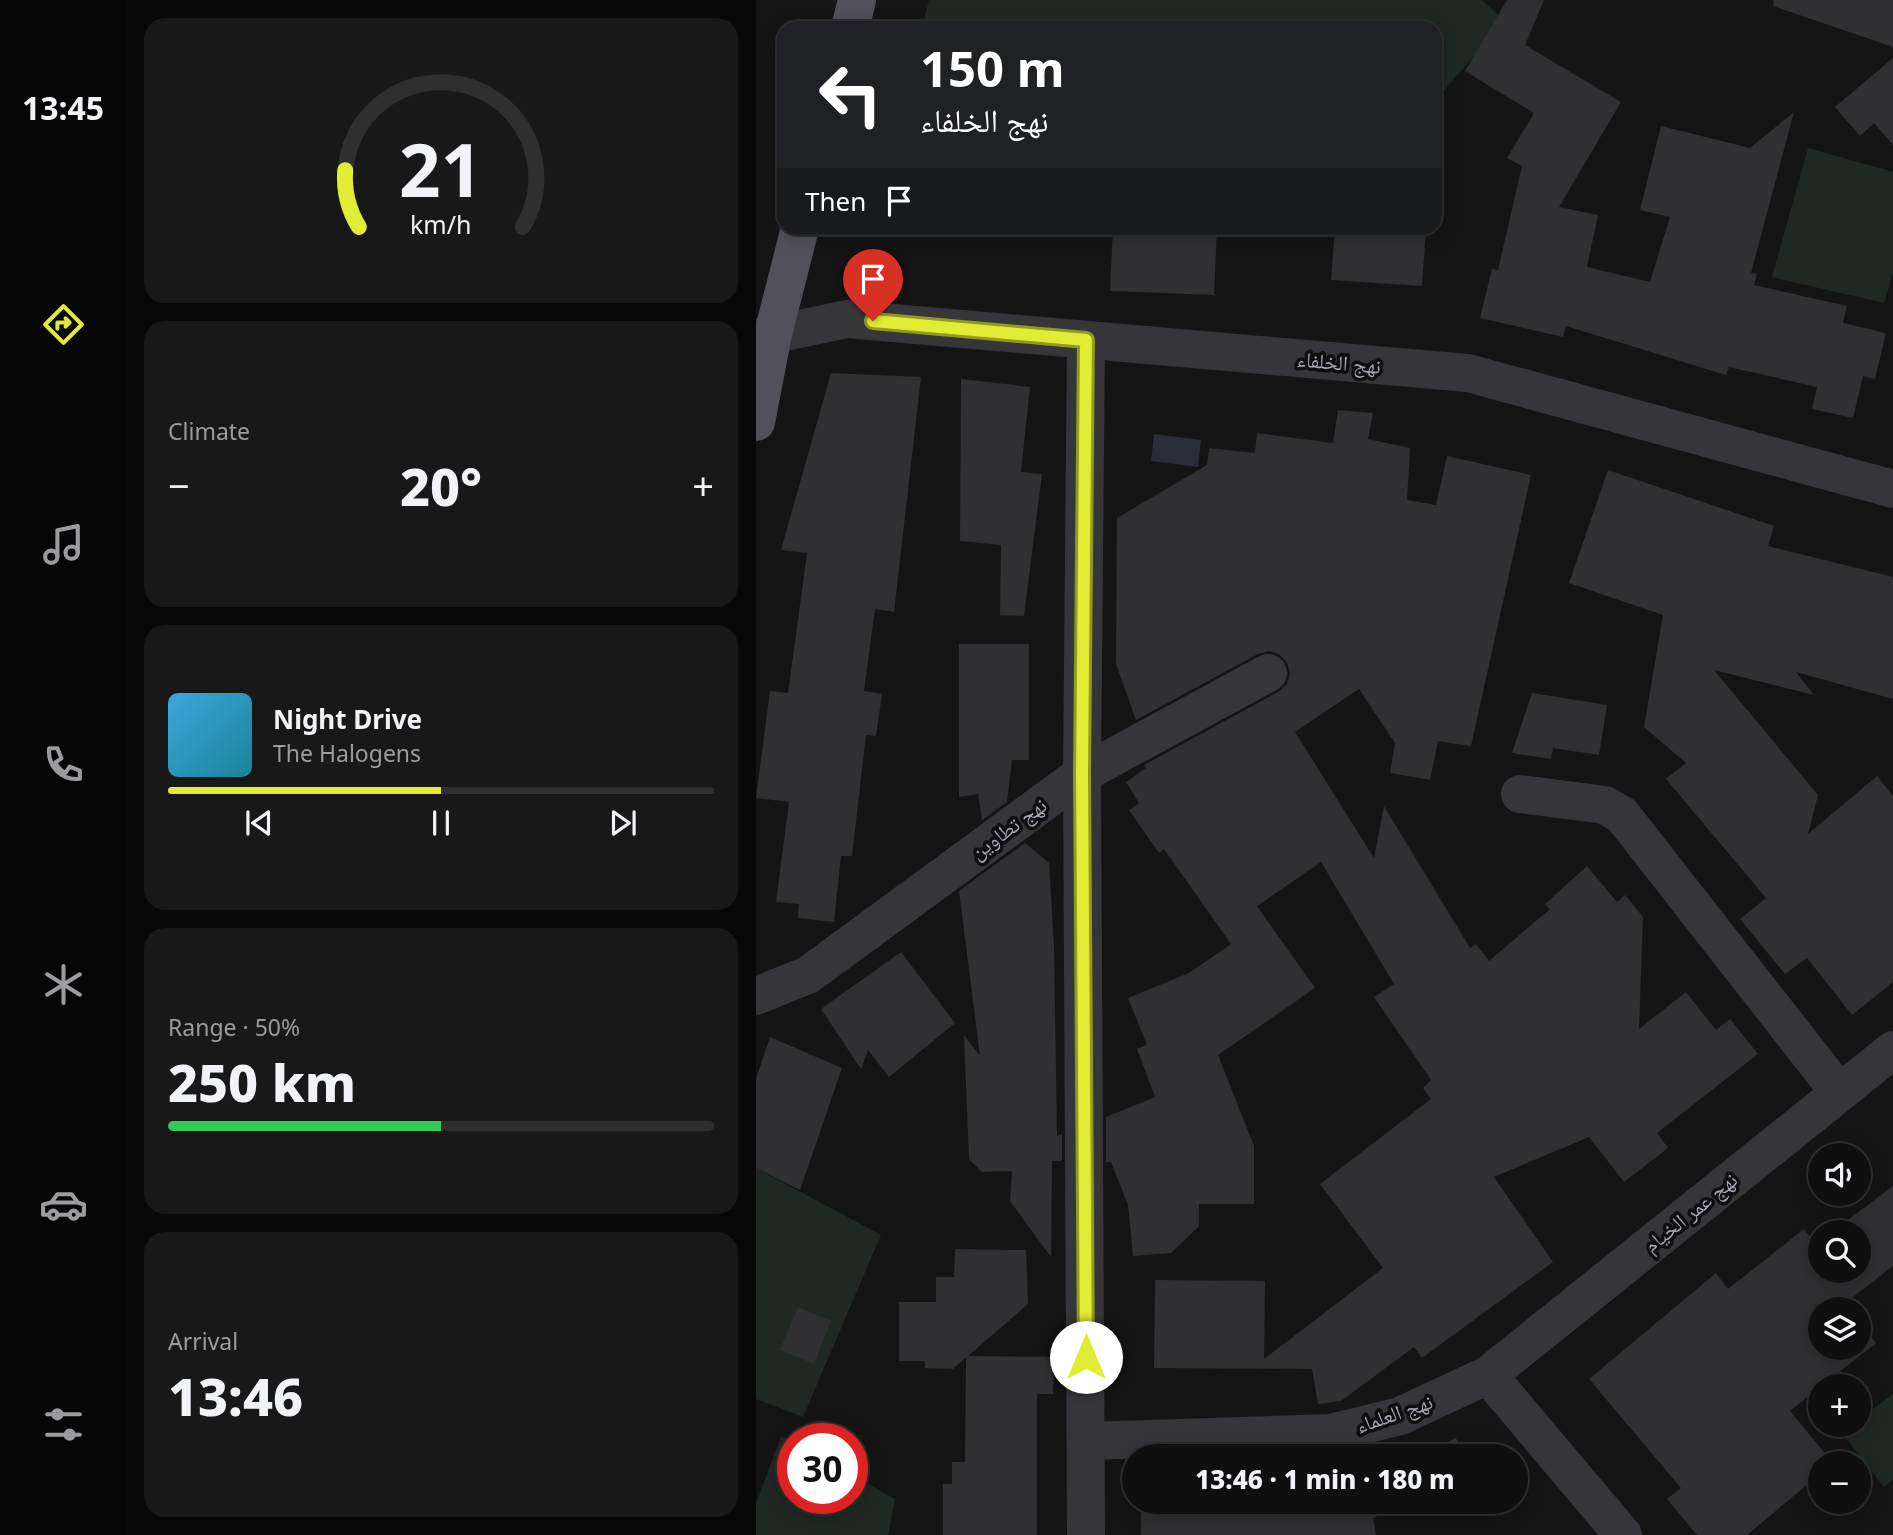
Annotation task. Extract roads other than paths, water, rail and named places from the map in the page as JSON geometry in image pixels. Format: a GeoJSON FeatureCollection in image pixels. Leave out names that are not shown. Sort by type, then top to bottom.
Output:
{"type":"FeatureCollection","features":[{"type":"Feature","properties":{"kind":"main road"},"geometry":{"type":"LineString","coordinates":[[852,21],[857,0]]}},
{"type":"Feature","properties":{"kind":"main road"},"geometry":{"type":"LineString","coordinates":[[756,422],[764,336],[798,235]]}},
{"type":"Feature","properties":{"kind":"street","name":"نهج الخلفاء"},"geometry":{"type":"LineString","coordinates":[[764,336],[847,318],[1468,373],[1893,489]]}},
{"type":"Feature","properties":{"kind":"street"},"geometry":{"type":"LineString","coordinates":[[1086,340],[1082,774],[1086,1535]]}},
{"type":"Feature","properties":{"kind":"street","name":"نهج تطاوين"},"geometry":{"type":"LineString","coordinates":[[756,996],[807,975],[1082,774],[1268,673]]}},
{"type":"Feature","properties":{"kind":"street"},"geometry":{"type":"LineString","coordinates":[[1520,794],[1605,805],[1622,815],[1839,1092]]}},
{"type":"Feature","properties":{"kind":"street","name":"نهج عمر الخيام"},"geometry":{"type":"LineString","coordinates":[[1488,1375],[1893,1050]]}},
{"type":"Feature","properties":{"kind":"street"},"geometry":{"type":"LineString","coordinates":[[1488,1375],[1623,1535]]}},
{"type":"Feature","properties":{"kind":"street","name":"نهج العلماء"},"geometry":{"type":"LineString","coordinates":[[1087,1441],[1331,1433],[1400,1416],[1488,1375]]}},
{"type":"Feature","properties":{"kind":"water"},"geometry":{"type":"Polygon","coordinates":[[[1154,434],[1201,440],[1198,467],[1151,461],[1154,434]]]}}]}
